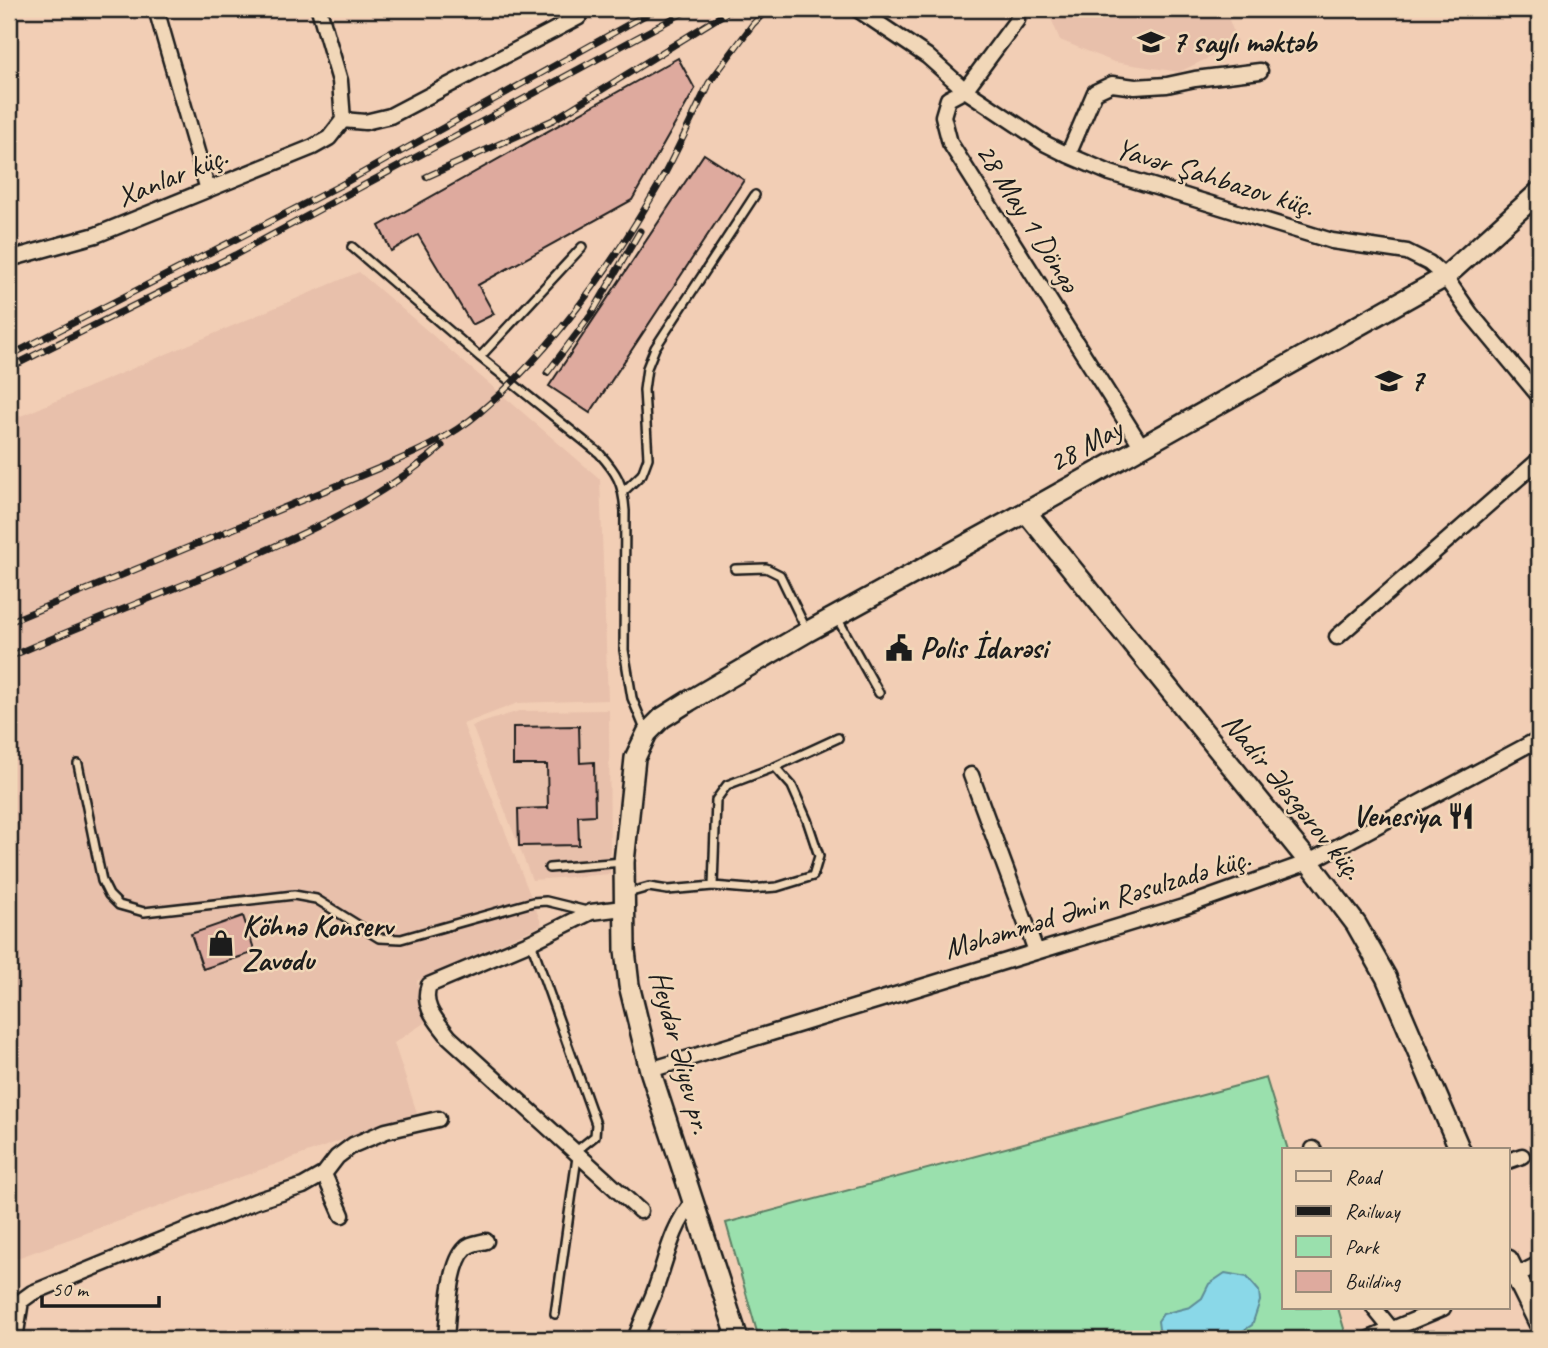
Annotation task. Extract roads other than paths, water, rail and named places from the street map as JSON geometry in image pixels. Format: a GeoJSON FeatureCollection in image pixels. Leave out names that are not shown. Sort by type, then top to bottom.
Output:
{"type":"FeatureCollection","features":[{"type":"Feature","properties":{"kind":"main road","name":"28 May"},"geometry":{"type":"LineString","coordinates":[[647,733],[662,718],[807,632],[1445,277],[1539,192]]}},
{"type":"Feature","properties":{"kind":"main road","name":"Nadir Ələsgərov küç."},"geometry":{"type":"LineString","coordinates":[[1026,512],[1356,924],[1386,977],[1459,1148]]}},
{"type":"Feature","properties":{"kind":"main road","name":"Heydər Əliyev pr."},"geometry":{"type":"LineString","coordinates":[[647,733],[635,758],[624,862],[623,901],[629,985],[650,1070],[738,1339]]}},
{"type":"Feature","properties":{"kind":"main road"},"geometry":{"type":"LineString","coordinates":[[1510,1272],[1539,1323]]}},
{"type":"Feature","properties":{"kind":"street"},"geometry":{"type":"LineString","coordinates":[[156,9],[208,190]]}},
{"type":"Feature","properties":{"kind":"street"},"geometry":{"type":"LineString","coordinates":[[319,9],[340,81],[343,120],[365,122],[390,116],[579,17]]}},
{"type":"Feature","properties":{"kind":"street","name":"Yavər Şahbazov küç."},"geometry":{"type":"LineString","coordinates":[[857,9],[927,55],[965,90],[1046,144],[1068,155],[1110,173],[1332,241],[1407,252],[1429,263],[1445,277],[1470,313],[1539,396]]}},
{"type":"Feature","properties":{"kind":"street","name":"28 May 1 Döngə"},"geometry":{"type":"LineString","coordinates":[[1017,20],[965,90],[948,99],[943,116],[950,143],[1142,447]]}},
{"type":"Feature","properties":{"kind":"street"},"geometry":{"type":"LineString","coordinates":[[1068,155],[1095,92],[1112,84],[1135,87],[1167,85],[1261,71]]}},
{"type":"Feature","properties":{"kind":"street","name":"Xanlar küç."},"geometry":{"type":"LineString","coordinates":[[9,259],[96,235],[313,147],[329,138],[343,120]]}},
{"type":"Feature","properties":{"kind":"street"},"geometry":{"type":"LineString","coordinates":[[1336,637],[1539,460]]}},
{"type":"Feature","properties":{"kind":"street","name":"Məhəmməd Əmin Rəsulzadə küç."},"geometry":{"type":"LineString","coordinates":[[650,1070],[1183,907],[1309,862],[1539,739]]}},
{"type":"Feature","properties":{"kind":"street"},"geometry":{"type":"LineString","coordinates":[[971,775],[1036,951]]}},
{"type":"Feature","properties":{"kind":"street"},"geometry":{"type":"LineString","coordinates":[[623,901],[591,912],[531,942],[429,985],[425,995],[428,1009],[449,1037],[640,1211]]}},
{"type":"Feature","properties":{"kind":"street"},"geometry":{"type":"LineString","coordinates":[[15,1339],[21,1301],[32,1293],[257,1201],[303,1186],[324,1174],[337,1157],[353,1145],[386,1131],[438,1119]]}},
{"type":"Feature","properties":{"kind":"street"},"geometry":{"type":"LineString","coordinates":[[324,1174],[342,1214]]}},
{"type":"Feature","properties":{"kind":"street"},"geometry":{"type":"LineString","coordinates":[[635,1339],[674,1233],[682,1215],[694,1201]]}},
{"type":"Feature","properties":{"kind":"street"},"geometry":{"type":"LineString","coordinates":[[446,1339],[454,1272],[460,1254],[468,1245],[486,1241]]}},
{"type":"Feature","properties":{"kind":"street"},"geometry":{"type":"LineString","coordinates":[[1510,1272],[1539,1264]]}},
{"type":"Feature","properties":{"kind":"street"},"geometry":{"type":"LineString","coordinates":[[1375,1310],[1393,1335]]}},
{"type":"Feature","properties":{"kind":"street"},"geometry":{"type":"LineString","coordinates":[[1369,1339],[1393,1335],[1439,1310]]}},
{"type":"Feature","properties":{"kind":"lane"},"geometry":{"type":"LineString","coordinates":[[624,491],[642,474],[648,458],[644,390],[647,368],[655,348],[755,195]]}},
{"type":"Feature","properties":{"kind":"lane"},"geometry":{"type":"LineString","coordinates":[[352,247],[599,453],[616,472],[624,491],[624,650],[632,698],[647,733]]}},
{"type":"Feature","properties":{"kind":"lane"},"geometry":{"type":"LineString","coordinates":[[480,356],[582,247]]}},
{"type":"Feature","properties":{"kind":"lane"},"geometry":{"type":"LineString","coordinates":[[735,569],[766,568],[780,575],[807,632]]}},
{"type":"Feature","properties":{"kind":"lane"},"geometry":{"type":"LineString","coordinates":[[836,616],[879,693]]}},
{"type":"Feature","properties":{"kind":"lane"},"geometry":{"type":"LineString","coordinates":[[713,886],[716,800],[727,785],[775,767],[838,738]]}},
{"type":"Feature","properties":{"kind":"lane"},"geometry":{"type":"LineString","coordinates":[[78,764],[102,881],[109,895],[119,905],[144,912],[294,895],[316,900],[379,938],[401,939],[533,902],[546,901],[591,912]]}},
{"type":"Feature","properties":{"kind":"lane"},"geometry":{"type":"LineString","coordinates":[[623,901],[649,887],[668,890],[713,886],[749,889],[777,887],[813,876],[819,856],[807,820],[792,786],[775,767]]}},
{"type":"Feature","properties":{"kind":"lane"},"geometry":{"type":"LineString","coordinates":[[548,867],[624,862]]}},
{"type":"Feature","properties":{"kind":"lane"},"geometry":{"type":"LineString","coordinates":[[531,942],[596,1124],[595,1136],[575,1152],[577,1157],[555,1314]]}},
{"type":"Feature","properties":{"kind":"water"},"geometry":{"type":"Polygon","coordinates":[[[1225,1273],[1247,1277],[1259,1291],[1260,1301],[1252,1325],[1241,1332],[1216,1334],[1208,1339],[1165,1339],[1158,1321],[1163,1314],[1190,1307],[1202,1298],[1209,1284],[1225,1273]]]}},
{"type":"Feature","properties":{"kind":"railway"},"geometry":{"type":"LineString","coordinates":[[9,356],[339,186],[656,9]]}},
{"type":"Feature","properties":{"kind":"railway"},"geometry":{"type":"LineString","coordinates":[[9,368],[235,255],[690,9]]}},
{"type":"Feature","properties":{"kind":"railway"},"geometry":{"type":"LineString","coordinates":[[426,177],[553,120],[732,9]]}},
{"type":"Feature","properties":{"kind":"railway"},"geometry":{"type":"LineString","coordinates":[[706,92],[709,83],[753,24],[768,9]]}},
{"type":"Feature","properties":{"kind":"railway"},"geometry":{"type":"LineString","coordinates":[[9,622],[404,457],[468,422],[530,364],[599,278],[657,188],[709,83]]}},
{"type":"Feature","properties":{"kind":"railway"},"geometry":{"type":"LineString","coordinates":[[547,373],[591,315],[640,231]]}},
{"type":"Feature","properties":{"kind":"railway"},"geometry":{"type":"LineString","coordinates":[[9,657],[302,534],[389,486],[442,446]]}},
{"type":"Feature","properties":{"kind":"place","name":"7 saylı məktəb"},"geometry":{"type":"Point","coordinates":[1151,42]}},
{"type":"Feature","properties":{"kind":"place","name":"7"},"geometry":{"type":"Point","coordinates":[1389,381]}},
{"type":"Feature","properties":{"kind":"place","name":"Polis İdarəsi"},"geometry":{"type":"Point","coordinates":[899,648]}},
{"type":"Feature","properties":{"kind":"place","name":"Venesiya"},"geometry":{"type":"Point","coordinates":[1461,816]}},
{"type":"Feature","properties":{"kind":"place","name":"Köhnə Konserv Zavodu"},"geometry":{"type":"Point","coordinates":[221,943]}}]}
